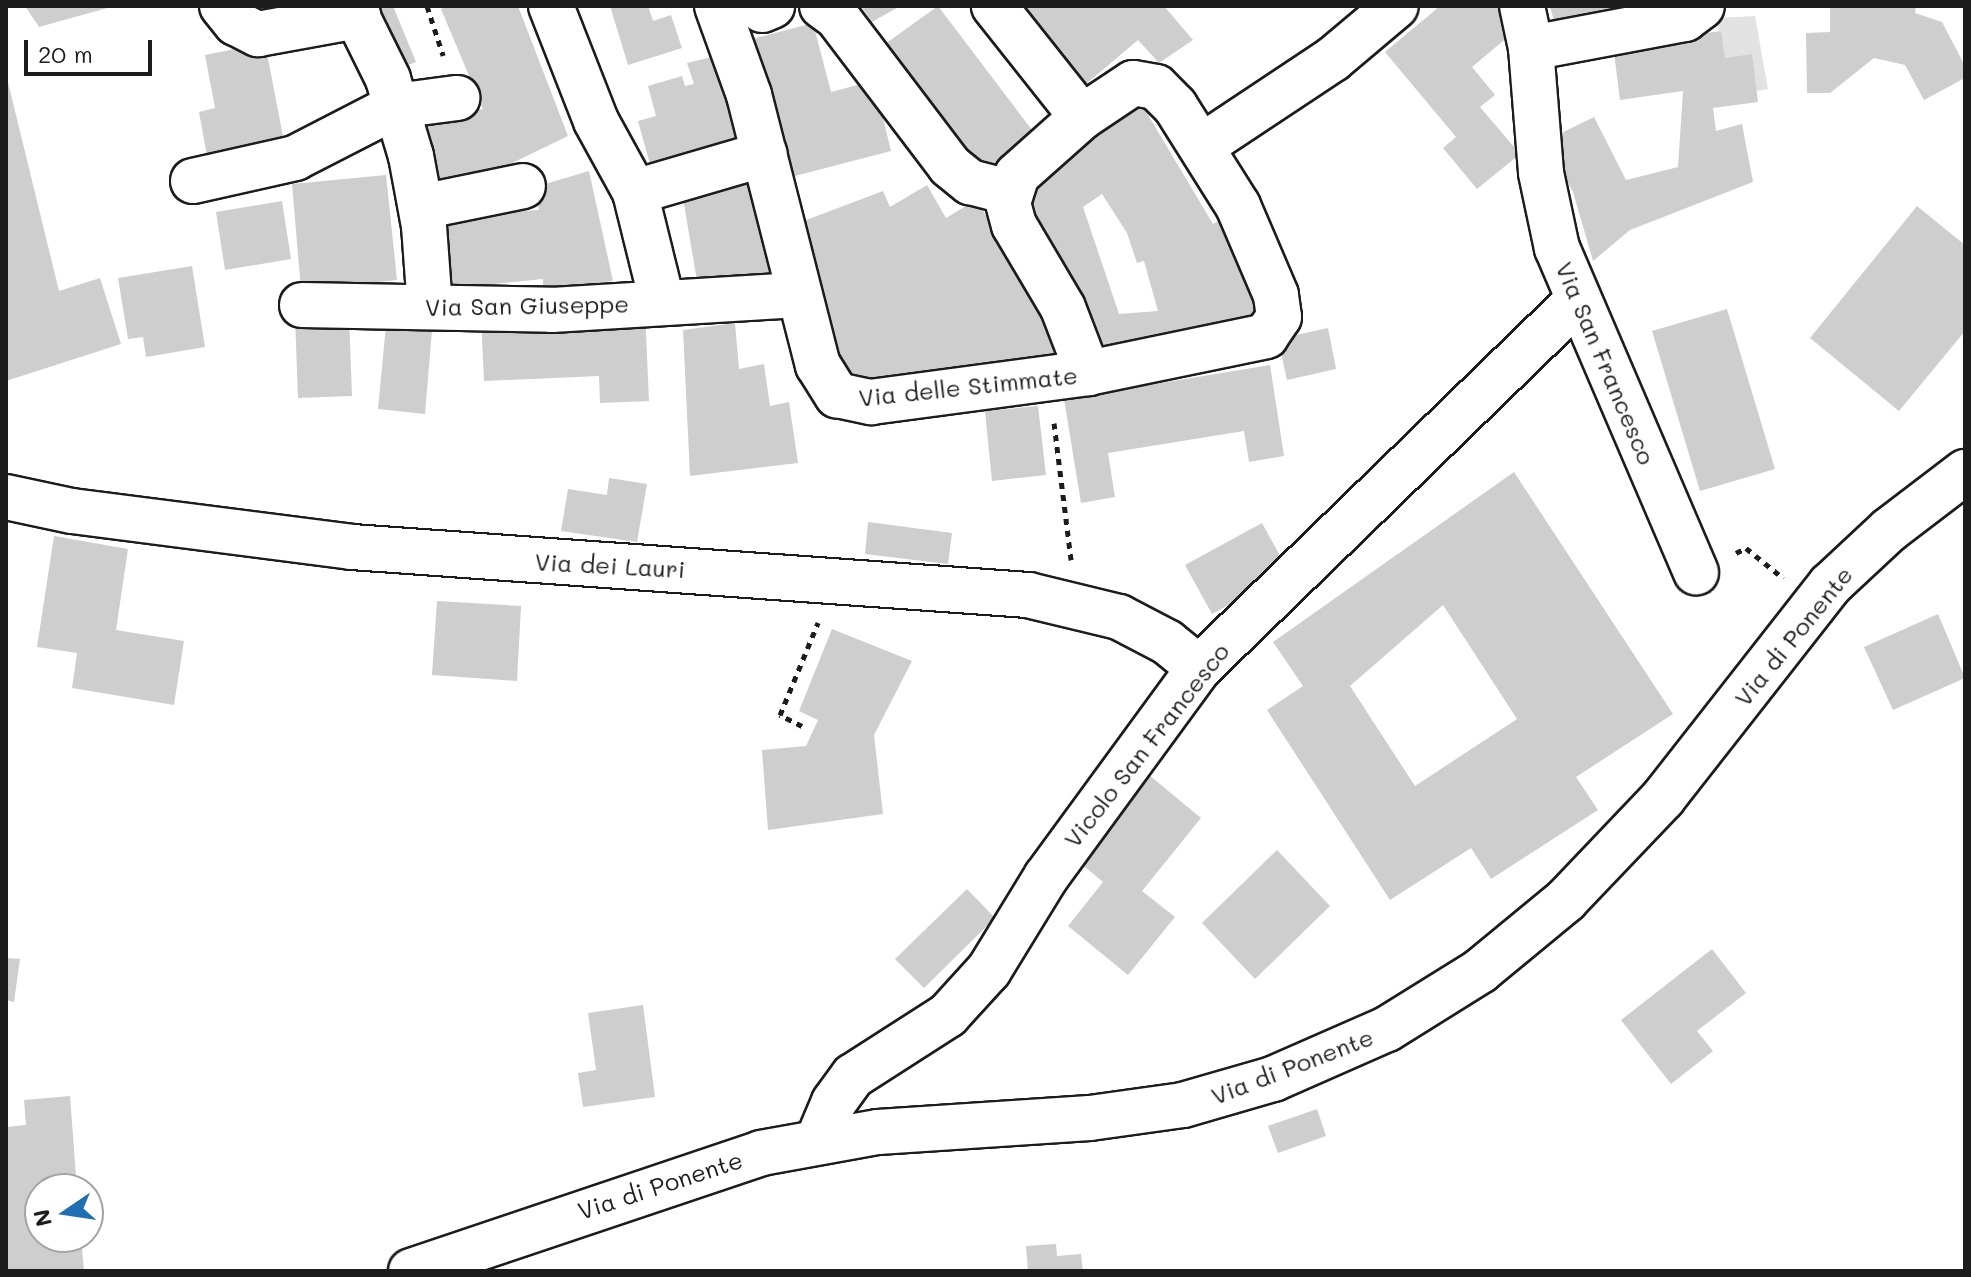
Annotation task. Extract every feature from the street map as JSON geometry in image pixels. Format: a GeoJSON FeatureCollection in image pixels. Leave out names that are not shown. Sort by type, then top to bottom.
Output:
{"type":"FeatureCollection","features":[{"type":"Feature","properties":{"kind":"street"},"geometry":{"type":"LineString","coordinates":[[222,6],[236,23],[258,34],[355,11],[396,106],[421,207],[430,307]]}},
{"type":"Feature","properties":{"kind":"street"},"geometry":{"type":"LineString","coordinates":[[551,6],[592,112],[635,192],[662,301]]}},
{"type":"Feature","properties":{"kind":"street","name":"Via delle Stimmate"},"geometry":{"type":"LineString","coordinates":[[717,6],[765,154],[818,365],[837,395],[871,402],[1068,375],[1252,341],[1274,329],[1279,304],[1238,206],[1202,146]]}},
{"type":"Feature","properties":{"kind":"street"},"geometry":{"type":"LineString","coordinates":[[822,6],[837,17],[950,166],[970,182],[1009,192]]}},
{"type":"Feature","properties":{"kind":"street"},"geometry":{"type":"LineString","coordinates":[[994,6],[1082,117]]}},
{"type":"Feature","properties":{"kind":"street"},"geometry":{"type":"LineString","coordinates":[[1068,375],[1059,300],[1014,225],[1009,192],[1017,175],[1123,85],[1146,82],[1166,96],[1202,146],[1333,59],[1396,6]]}},
{"type":"Feature","properties":{"kind":"street","name":"Via San Francesco"},"geometry":{"type":"LineString","coordinates":[[1522,6],[1531,48],[1548,210],[1577,301],[1696,572]]}},
{"type":"Feature","properties":{"kind":"street"},"geometry":{"type":"LineString","coordinates":[[1531,48],[1685,19],[1702,6]]}},
{"type":"Feature","properties":{"kind":"street"},"geometry":{"type":"LineString","coordinates":[[193,181],[295,158],[396,106],[457,98]]}},
{"type":"Feature","properties":{"kind":"street"},"geometry":{"type":"LineString","coordinates":[[635,192],[765,154]]}},
{"type":"Feature","properties":{"kind":"street"},"geometry":{"type":"LineString","coordinates":[[421,207],[523,186]]}},
{"type":"Feature","properties":{"kind":"street","name":"Via San Giuseppe"},"geometry":{"type":"LineString","coordinates":[[302,305],[552,310],[800,295]]}},
{"type":"Feature","properties":{"kind":"street","name":"Vicolo San Francesco"},"geometry":{"type":"LineString","coordinates":[[817,1142],[834,1102],[853,1076],[948,1015],[989,970],[1046,877],[1199,668],[1577,301]]}},
{"type":"Feature","properties":{"kind":"street","name":"Via di Ponente"},"geometry":{"type":"LineString","coordinates":[[411,1271],[682,1176],[817,1142],[1183,1105],[1273,1079],[1387,1029],[1480,971],[1589,878],[1686,770],[1814,603],[1889,530],[1965,472]]}},
{"type":"Feature","properties":{"kind":"street","name":"Via dei Lauri"},"geometry":{"type":"LineString","coordinates":[[6,497],[72,511],[352,547],[837,578],[1076,603],[1141,627],[1199,668]]}},
{"type":"Feature","properties":{"kind":"path"},"geometry":{"type":"LineString","coordinates":[[1068,375],[1076,603]]}},
{"type":"Feature","properties":{"kind":"path"},"geometry":{"type":"LineString","coordinates":[[1696,572],[1746,548],[1814,603]]}},
{"type":"Feature","properties":{"kind":"path"},"geometry":{"type":"LineString","coordinates":[[802,726],[780,715],[837,578]]}},
{"type":"Feature","properties":{"kind":"shaded area"},"geometry":{"type":"Polygon","coordinates":[[[1755,16],[1768,89],[1728,96],[1717,18],[1755,16]]]}},
{"type":"Feature","properties":{"kind":"building"},"geometry":{"type":"Polygon","coordinates":[[[25,6],[111,6],[111,7],[39,27],[25,6]]]}},
{"type":"Feature","properties":{"kind":"building"},"geometry":{"type":"Polygon","coordinates":[[[360,6],[393,6],[416,62],[389,72],[360,6]]]}},
{"type":"Feature","properties":{"kind":"building"},"geometry":{"type":"Polygon","coordinates":[[[449,6],[518,6],[568,136],[506,166],[508,178],[429,198],[410,123],[483,109],[441,9],[449,6]]]}},
{"type":"Feature","properties":{"kind":"building"},"geometry":{"type":"Polygon","coordinates":[[[610,6],[648,6],[653,21],[671,15],[682,48],[628,65],[610,6]]]}},
{"type":"Feature","properties":{"kind":"building"},"geometry":{"type":"Polygon","coordinates":[[[861,6],[900,6],[872,22],[861,6]]]}},
{"type":"Feature","properties":{"kind":"building"},"geometry":{"type":"Polygon","coordinates":[[[938,6],[1035,134],[983,174],[885,44],[938,6]]]}},
{"type":"Feature","properties":{"kind":"building"},"geometry":{"type":"Polygon","coordinates":[[[1014,6],[1164,6],[1193,40],[1159,63],[1138,40],[1080,89],[1014,6]]]}},
{"type":"Feature","properties":{"kind":"building"},"geometry":{"type":"Polygon","coordinates":[[[1440,6],[1506,6],[1522,25],[1472,67],[1495,95],[1480,107],[1520,154],[1477,189],[1443,148],[1456,137],[1385,52],[1440,6]]]}},
{"type":"Feature","properties":{"kind":"building"},"geometry":{"type":"Polygon","coordinates":[[[1550,6],[1690,6],[1555,25],[1550,6]]]}},
{"type":"Feature","properties":{"kind":"building"},"geometry":{"type":"Polygon","coordinates":[[[1830,6],[1916,6],[1915,13],[1942,22],[1965,66],[1965,78],[1924,100],[1905,65],[1874,58],[1830,93],[1807,93],[1806,33],[1830,32],[1830,6]]]}},
{"type":"Feature","properties":{"kind":"building"},"geometry":{"type":"Polygon","coordinates":[[[813,23],[831,92],[865,83],[870,103],[879,101],[891,151],[787,178],[752,39],[813,23]]]}},
{"type":"Feature","properties":{"kind":"building"},"geometry":{"type":"Polygon","coordinates":[[[1721,31],[1725,58],[1752,54],[1758,102],[1713,108],[1716,131],[1742,124],[1753,182],[1630,230],[1593,261],[1573,192],[1545,141],[1594,117],[1626,180],[1678,167],[1683,91],[1620,100],[1613,45],[1721,31]]]}},
{"type":"Feature","properties":{"kind":"building"},"geometry":{"type":"Polygon","coordinates":[[[265,43],[285,147],[208,162],[199,112],[215,108],[205,55],[265,43]]]}},
{"type":"Feature","properties":{"kind":"building"},"geometry":{"type":"Polygon","coordinates":[[[716,56],[741,142],[651,168],[638,121],[656,116],[648,86],[682,76],[685,86],[694,84],[687,63],[716,56]]]}},
{"type":"Feature","properties":{"kind":"building"},"geometry":{"type":"Polygon","coordinates":[[[6,74],[59,291],[100,278],[121,344],[6,381],[6,74]]]}},
{"type":"Feature","properties":{"kind":"building"},"geometry":{"type":"Polygon","coordinates":[[[1135,93],[1213,224],[1224,217],[1267,323],[1096,364],[1015,192],[1135,93]],[[1102,194],[1083,207],[1119,314],[1158,311],[1144,261],[1137,263],[1127,233],[1102,194]]]}},
{"type":"Feature","properties":{"kind":"building"},"geometry":{"type":"Polygon","coordinates":[[[589,171],[613,281],[602,282],[602,299],[543,301],[543,279],[435,290],[433,216],[539,210],[535,187],[589,171]]]}},
{"type":"Feature","properties":{"kind":"building"},"geometry":{"type":"Polygon","coordinates":[[[756,171],[781,282],[698,287],[683,198],[756,171]]]}},
{"type":"Feature","properties":{"kind":"building"},"geometry":{"type":"Polygon","coordinates":[[[386,175],[397,280],[301,290],[292,184],[386,175]]]}},
{"type":"Feature","properties":{"kind":"building"},"geometry":{"type":"Polygon","coordinates":[[[927,185],[946,218],[976,200],[1062,335],[1068,361],[846,392],[793,225],[883,191],[890,207],[927,185]]]}},
{"type":"Feature","properties":{"kind":"building"},"geometry":{"type":"Polygon","coordinates":[[[282,201],[291,259],[225,270],[216,212],[282,201]]]}},
{"type":"Feature","properties":{"kind":"building"},"geometry":{"type":"Polygon","coordinates":[[[1917,206],[1965,245],[1965,331],[1899,411],[1810,338],[1917,206]]]}},
{"type":"Feature","properties":{"kind":"building"},"geometry":{"type":"Polygon","coordinates":[[[192,266],[205,347],[146,357],[143,337],[128,339],[118,278],[192,266]]]}},
{"type":"Feature","properties":{"kind":"building"},"geometry":{"type":"Polygon","coordinates":[[[1727,309],[1775,469],[1700,491],[1652,331],[1727,309]]]}},
{"type":"Feature","properties":{"kind":"building"},"geometry":{"type":"Polygon","coordinates":[[[645,310],[649,401],[600,403],[599,376],[484,381],[481,317],[645,310]]]}},
{"type":"Feature","properties":{"kind":"building"},"geometry":{"type":"Polygon","coordinates":[[[349,315],[352,396],[298,398],[295,317],[349,315]]]}},
{"type":"Feature","properties":{"kind":"building"},"geometry":{"type":"Polygon","coordinates":[[[735,323],[739,369],[764,364],[770,406],[789,402],[798,463],[690,476],[683,330],[735,323]]]}},
{"type":"Feature","properties":{"kind":"building"},"geometry":{"type":"Polygon","coordinates":[[[386,325],[432,330],[425,414],[378,409],[386,325]]]}},
{"type":"Feature","properties":{"kind":"building"},"geometry":{"type":"Polygon","coordinates":[[[1328,328],[1336,369],[1287,380],[1278,339],[1328,328]]]}},
{"type":"Feature","properties":{"kind":"building"},"geometry":{"type":"Polygon","coordinates":[[[1270,365],[1284,456],[1249,462],[1244,431],[1108,453],[1115,497],[1081,503],[1064,399],[1270,365]]]}},
{"type":"Feature","properties":{"kind":"building"},"geometry":{"type":"Polygon","coordinates":[[[1038,406],[1046,475],[992,481],[985,411],[1038,406]]]}},
{"type":"Feature","properties":{"kind":"building"},"geometry":{"type":"Polygon","coordinates":[[[1514,472],[1673,714],[1576,777],[1598,810],[1491,879],[1471,848],[1390,900],[1267,710],[1303,686],[1273,642],[1514,472]],[[1443,605],[1350,686],[1415,786],[1517,719],[1443,605]]]}},
{"type":"Feature","properties":{"kind":"building"},"geometry":{"type":"Polygon","coordinates":[[[609,478],[647,484],[637,542],[561,531],[568,489],[607,495],[609,478]]]}},
{"type":"Feature","properties":{"kind":"building"},"geometry":{"type":"Polygon","coordinates":[[[868,522],[952,533],[948,564],[865,554],[868,522]]]}},
{"type":"Feature","properties":{"kind":"building"},"geometry":{"type":"Polygon","coordinates":[[[1262,523],[1289,572],[1212,614],[1185,565],[1262,523]]]}},
{"type":"Feature","properties":{"kind":"building"},"geometry":{"type":"Polygon","coordinates":[[[54,536],[128,549],[116,630],[184,641],[174,705],[72,688],[77,653],[37,647],[54,536]]]}},
{"type":"Feature","properties":{"kind":"building"},"geometry":{"type":"Polygon","coordinates":[[[437,601],[521,606],[517,681],[432,675],[437,601]]]}},
{"type":"Feature","properties":{"kind":"building"},"geometry":{"type":"Polygon","coordinates":[[[1938,614],[1965,678],[1893,710],[1864,647],[1938,614]]]}},
{"type":"Feature","properties":{"kind":"building"},"geometry":{"type":"Polygon","coordinates":[[[832,629],[912,661],[874,735],[883,814],[768,830],[762,750],[806,746],[818,720],[799,711],[832,629]]]}},
{"type":"Feature","properties":{"kind":"building"},"geometry":{"type":"Polygon","coordinates":[[[1149,775],[1201,818],[1142,891],[1175,917],[1128,975],[1068,926],[1103,882],[1079,862],[1149,775]]]}},
{"type":"Feature","properties":{"kind":"building"},"geometry":{"type":"Polygon","coordinates":[[[1277,850],[1330,906],[1255,979],[1202,923],[1277,850]]]}},
{"type":"Feature","properties":{"kind":"building"},"geometry":{"type":"Polygon","coordinates":[[[967,889],[995,918],[924,988],[895,959],[967,889]]]}},
{"type":"Feature","properties":{"kind":"building"},"geometry":{"type":"Polygon","coordinates":[[[1712,949],[1746,993],[1697,1031],[1713,1051],[1671,1084],[1621,1020],[1712,949]]]}},
{"type":"Feature","properties":{"kind":"building"},"geometry":{"type":"Polygon","coordinates":[[[6,958],[20,959],[14,1002],[6,1000],[6,958]]]}},
{"type":"Feature","properties":{"kind":"building"},"geometry":{"type":"Polygon","coordinates":[[[643,1005],[655,1097],[583,1107],[578,1073],[596,1070],[588,1013],[643,1005]]]}},
{"type":"Feature","properties":{"kind":"building"},"geometry":{"type":"Polygon","coordinates":[[[70,1096],[76,1173],[24,1173],[24,1253],[82,1253],[84,1271],[6,1271],[6,1127],[26,1125],[24,1100],[70,1096]]]}},
{"type":"Feature","properties":{"kind":"building"},"geometry":{"type":"Polygon","coordinates":[[[1317,1109],[1326,1136],[1278,1153],[1268,1126],[1317,1109]]]}},
{"type":"Feature","properties":{"kind":"building"},"geometry":{"type":"Polygon","coordinates":[[[1056,1244],[1057,1256],[1081,1254],[1083,1271],[1028,1271],[1026,1246],[1056,1244]]]}}]}
